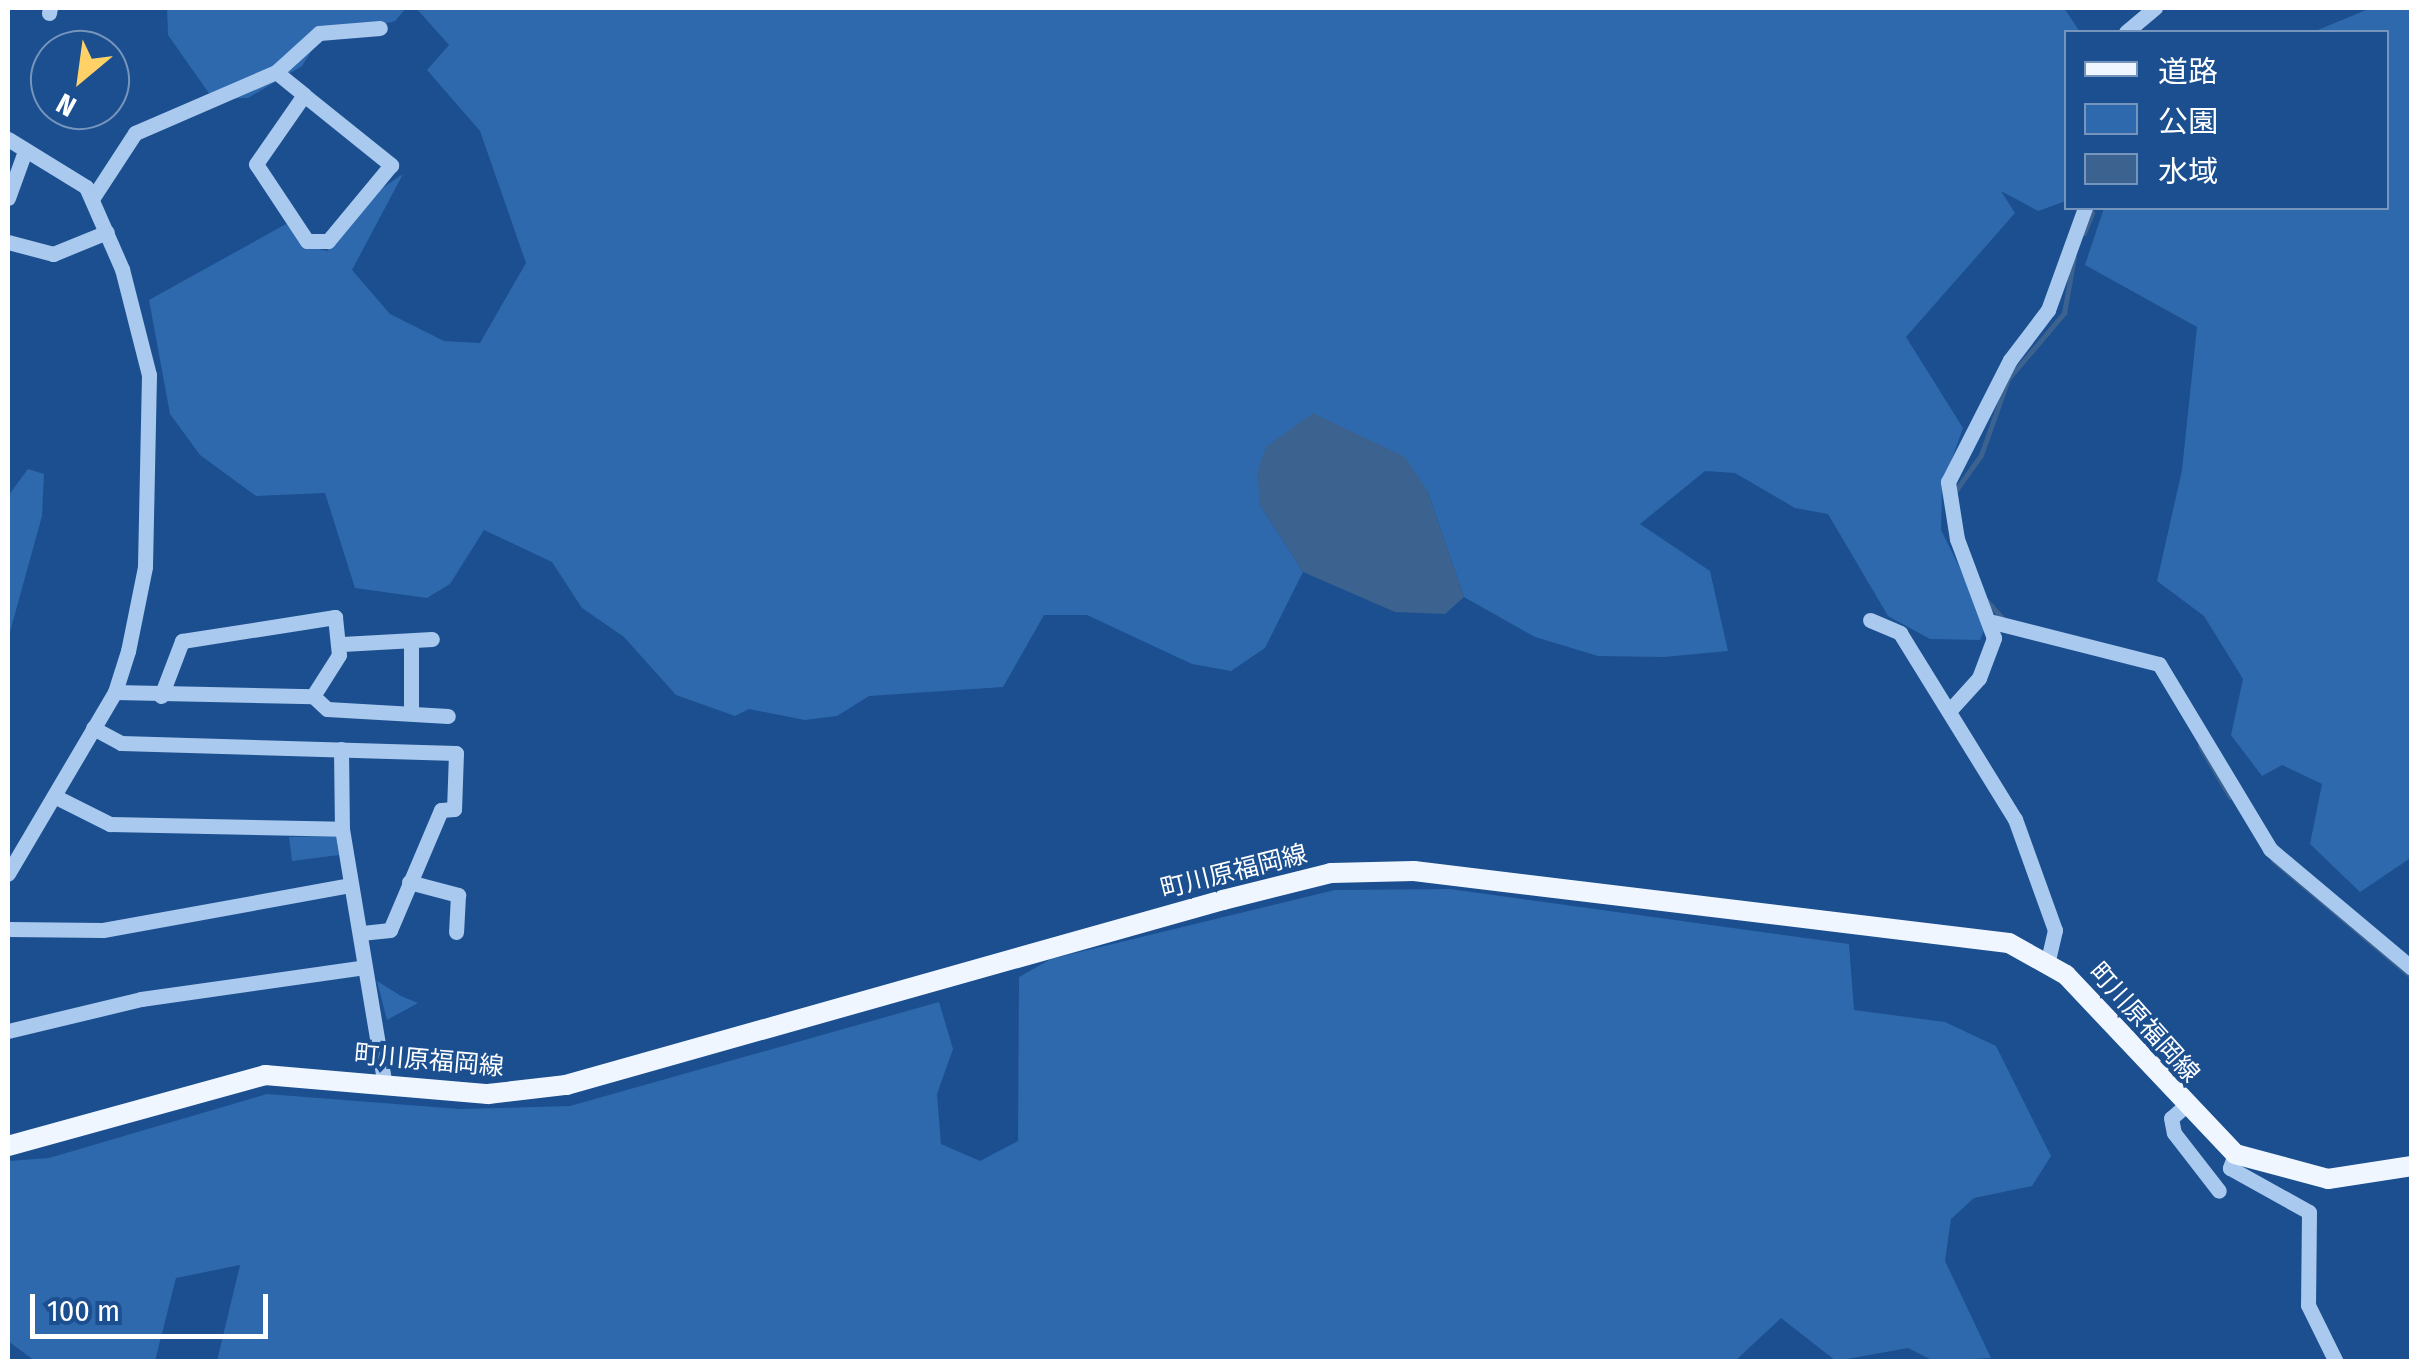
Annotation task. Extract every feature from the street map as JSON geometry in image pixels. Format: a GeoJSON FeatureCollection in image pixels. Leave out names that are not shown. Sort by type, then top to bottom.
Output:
{"type":"FeatureCollection","features":[{"type":"Feature","properties":{"kind":"main road","name":"町川原福岡線"},"geometry":{"type":"LineString","coordinates":[[8,1146],[265,1075],[488,1094],[566,1085],[1331,873],[1414,871],[1816,913],[1978,936],[2048,961],[2233,1161],[2315,1177],[2412,1166]]}},
{"type":"Feature","properties":{"kind":"street"},"geometry":{"type":"LineString","coordinates":[[2128,30],[2154,8]]}},
{"type":"Feature","properties":{"kind":"street"},"geometry":{"type":"LineString","coordinates":[[92,199],[135,133],[276,72],[319,34],[380,28]]}},
{"type":"Feature","properties":{"kind":"street"},"geometry":{"type":"LineString","coordinates":[[276,72],[304,94],[391,165],[319,245],[307,241],[256,164],[304,94]]}},
{"type":"Feature","properties":{"kind":"street"},"geometry":{"type":"LineString","coordinates":[[8,139],[92,199],[107,232],[148,375],[145,567],[115,692],[8,874]]}},
{"type":"Feature","properties":{"kind":"street"},"geometry":{"type":"LineString","coordinates":[[8,198],[25,151]]}},
{"type":"Feature","properties":{"kind":"street"},"geometry":{"type":"LineString","coordinates":[[1950,710],[1985,667],[1993,622],[1972,588],[1948,482],[2010,360],[2048,310],[2084,210]]}},
{"type":"Feature","properties":{"kind":"street"},"geometry":{"type":"LineString","coordinates":[[8,242],[53,254],[107,232]]}},
{"type":"Feature","properties":{"kind":"street"},"geometry":{"type":"LineString","coordinates":[[161,696],[182,641],[335,617],[342,644],[313,696]]}},
{"type":"Feature","properties":{"kind":"street"},"geometry":{"type":"LineString","coordinates":[[1870,620],[1900,632],[2015,819],[2055,930],[2048,961]]}},
{"type":"Feature","properties":{"kind":"street"},"geometry":{"type":"LineString","coordinates":[[1993,622],[2159,664],[2270,849],[2412,968]]}},
{"type":"Feature","properties":{"kind":"street"},"geometry":{"type":"LineString","coordinates":[[342,644],[432,638]]}},
{"type":"Feature","properties":{"kind":"street"},"geometry":{"type":"LineString","coordinates":[[411,642],[411,713]]}},
{"type":"Feature","properties":{"kind":"street"},"geometry":{"type":"LineString","coordinates":[[115,692],[161,696],[313,696],[328,710],[448,716]]}},
{"type":"Feature","properties":{"kind":"street"},"geometry":{"type":"LineString","coordinates":[[93,728],[121,743],[456,753],[454,809],[441,810],[390,930],[360,933]]}},
{"type":"Feature","properties":{"kind":"street"},"geometry":{"type":"LineString","coordinates":[[341,750],[342,829],[385,1086]]}},
{"type":"Feature","properties":{"kind":"street"},"geometry":{"type":"LineString","coordinates":[[54,796],[110,824],[342,829]]}},
{"type":"Feature","properties":{"kind":"street"},"geometry":{"type":"LineString","coordinates":[[409,882],[458,895],[456,932]]}},
{"type":"Feature","properties":{"kind":"street"},"geometry":{"type":"LineString","coordinates":[[8,929],[103,930],[351,885]]}},
{"type":"Feature","properties":{"kind":"street"},"geometry":{"type":"LineString","coordinates":[[8,1032],[141,999],[365,967]]}},
{"type":"Feature","properties":{"kind":"street"},"geometry":{"type":"LineString","coordinates":[[2185,1106],[2170,1118],[2219,1191]]}},
{"type":"Feature","properties":{"kind":"street"},"geometry":{"type":"LineString","coordinates":[[2198,1165],[2233,1161],[2304,1206]]}},
{"type":"Feature","properties":{"kind":"street"},"geometry":{"type":"LineString","coordinates":[[2315,1177],[2304,1206],[2313,1242],[2308,1304],[2336,1362]]}},
{"type":"Feature","properties":{"kind":"green space"},"geometry":{"type":"Polygon","coordinates":[[[167,8],[406,8],[395,21],[317,42],[302,66],[248,98],[213,99],[168,35],[167,8]]]}},
{"type":"Feature","properties":{"kind":"green space"},"geometry":{"type":"Polygon","coordinates":[[[416,8],[2064,8],[2079,30],[2064,30],[2064,202],[2038,211],[2001,191],[2015,213],[1906,337],[1963,428],[1942,486],[1941,530],[1987,623],[1980,640],[1930,639],[1888,616],[1828,514],[1795,508],[1735,473],[1705,471],[1640,524],[1710,571],[1728,651],[1664,657],[1598,656],[1535,637],[1464,597],[1427,490],[1260,505],[1303,572],[1265,648],[1231,671],[1192,664],[1087,615],[1044,615],[1003,687],[869,696],[837,716],[805,720],[749,709],[735,716],[676,695],[624,637],[582,608],[552,562],[484,530],[450,584],[427,598],[355,588],[325,493],[256,496],[200,455],[170,414],[149,300],[286,224],[308,247],[328,251],[366,199],[403,174],[352,270],[390,314],[444,341],[480,343],[526,263],[480,131],[427,70],[449,45],[416,8]]]}},
{"type":"Feature","properties":{"kind":"green space"},"geometry":{"type":"Polygon","coordinates":[[[2371,8],[2412,8],[2412,857],[2360,892],[2310,844],[2322,784],[2282,765],[2262,776],[2231,735],[2243,679],[2204,616],[2157,581],[2182,470],[2197,327],[2085,265],[2103,210],[2389,210],[2389,30],[2318,30],[2371,8]]]}},
{"type":"Feature","properties":{"kind":"green space"},"geometry":{"type":"Polygon","coordinates":[[[28,469],[44,474],[42,516],[8,639],[8,496],[28,469]]]}},
{"type":"Feature","properties":{"kind":"green space"},"geometry":{"type":"Polygon","coordinates":[[[336,836],[339,855],[292,861],[289,837],[336,836]]]}},
{"type":"Feature","properties":{"kind":"green space"},"geometry":{"type":"Polygon","coordinates":[[[1450,889],[1849,944],[1854,1010],[1945,1022],[1996,1046],[2051,1156],[2032,1186],[1974,1198],[1951,1219],[1945,1261],[1991,1358],[1934,1361],[1908,1348],[1836,1361],[1781,1318],[1734,1362],[217,1361],[240,1265],[176,1278],[155,1361],[35,1361],[8,1341],[8,1161],[49,1158],[267,1094],[460,1109],[570,1106],[939,1002],[953,1049],[937,1094],[941,1144],[980,1161],[1018,1141],[1019,977],[1051,959],[1335,890],[1450,889]]]}},
{"type":"Feature","properties":{"kind":"green space"},"geometry":{"type":"Polygon","coordinates":[[[377,981],[401,996],[418,1003],[387,1020],[377,981]]]}},
{"type":"Feature","properties":{"kind":"water"},"geometry":{"type":"Polygon","coordinates":[[[1313,413],[1405,457],[1427,490],[1464,597],[1445,614],[1395,612],[1303,572],[1260,505],[1257,473],[1266,447],[1313,413]]]}},
{"type":"Feature","properties":{"kind":"waterway"},"geometry":{"type":"LineString","coordinates":[[2084,233],[2092,213]]}},
{"type":"Feature","properties":{"kind":"waterway"},"geometry":{"type":"LineString","coordinates":[[1956,490],[1981,455],[2008,379],[2064,313],[2074,257]]}},
{"type":"Feature","properties":{"kind":"waterway"},"geometry":{"type":"LineString","coordinates":[[1987,601],[2003,619]]}},
{"type":"Feature","properties":{"kind":"waterway"},"geometry":{"type":"LineString","coordinates":[[2200,746],[2230,797]]}},
{"type":"Feature","properties":{"kind":"waterway"},"geometry":{"type":"LineString","coordinates":[[2273,860],[2412,977]]}}]}
